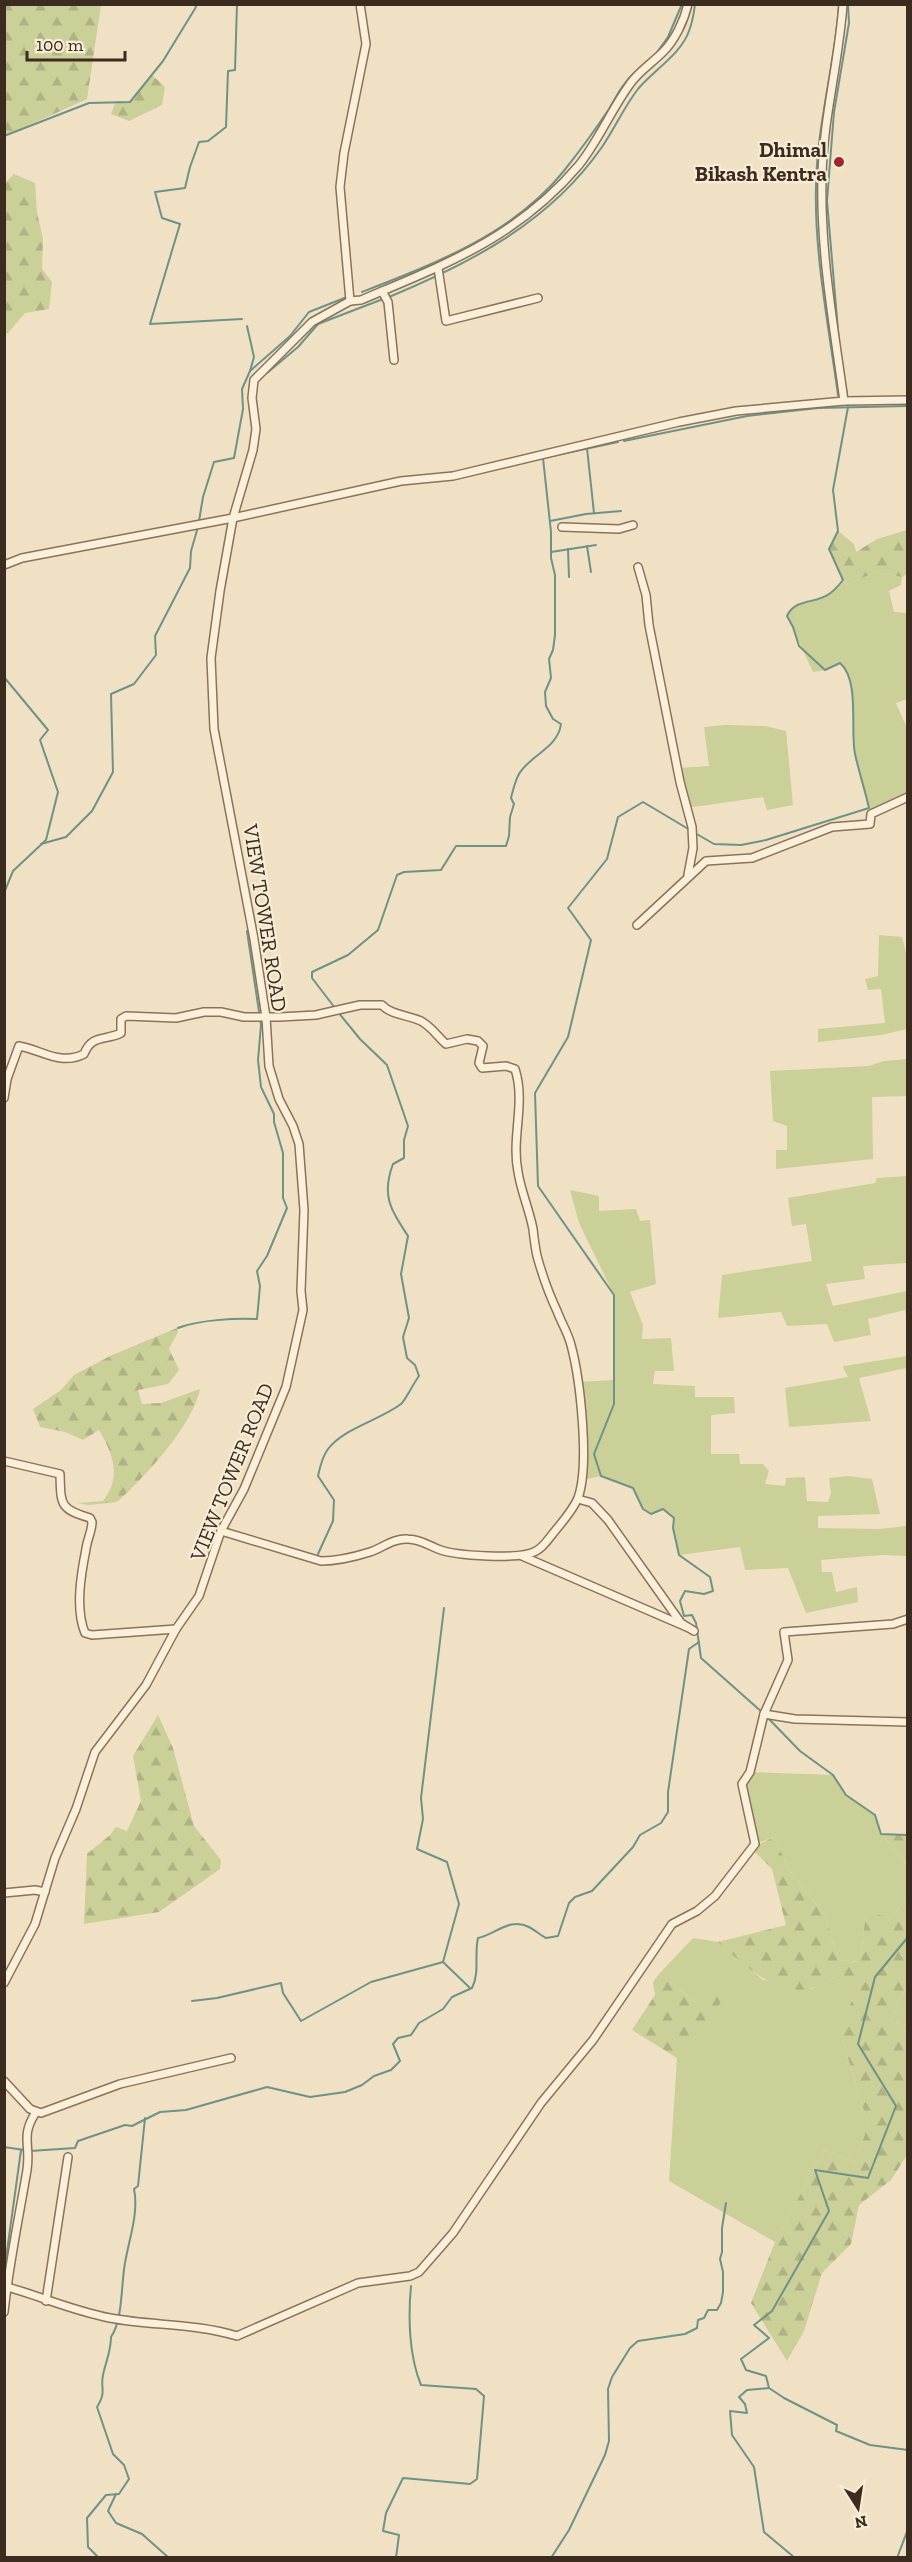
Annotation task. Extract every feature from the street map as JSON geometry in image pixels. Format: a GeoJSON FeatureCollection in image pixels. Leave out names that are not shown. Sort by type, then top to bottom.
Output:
{"type":"FeatureCollection","features":[{"type":"Feature","properties":{"kind":"street"},"geometry":{"type":"LineString","coordinates":[[350,301],[340,187],[344,153],[366,44],[360,4]]}},
{"type":"Feature","properties":{"kind":"street","name":"VIEW TOWER ROAD"},"geometry":{"type":"LineString","coordinates":[[4,1983],[35,1924],[94,1752],[146,1685],[176,1629],[199,1596],[221,1531],[244,1488],[282,1397],[303,1310],[301,1291],[305,1238],[302,1163],[293,1126],[279,1099],[269,1066],[266,1017],[240,855],[214,729],[211,658],[233,518],[253,450],[256,429],[252,398],[254,381],[312,322],[350,301],[361,300],[438,268],[521,221],[547,200],[580,163],[631,82],[665,51],[678,30],[688,4]]}},
{"type":"Feature","properties":{"kind":"street"},"geometry":{"type":"LineString","coordinates":[[843,4],[822,176],[824,246],[844,400]]}},
{"type":"Feature","properties":{"kind":"street"},"geometry":{"type":"LineString","coordinates":[[438,268],[446,321],[538,298]]}},
{"type":"Feature","properties":{"kind":"street"},"geometry":{"type":"LineString","coordinates":[[382,291],[388,302],[394,360]]}},
{"type":"Feature","properties":{"kind":"street"},"geometry":{"type":"LineString","coordinates":[[4,565],[22,558],[233,518],[402,481],[453,476],[690,419],[736,411],[844,400],[908,400]]}},
{"type":"Feature","properties":{"kind":"street"},"geometry":{"type":"LineString","coordinates":[[562,527],[619,529],[633,525]]}},
{"type":"Feature","properties":{"kind":"street"},"geometry":{"type":"LineString","coordinates":[[638,567],[646,595],[648,625],[680,782],[693,827],[693,848],[688,875]]}},
{"type":"Feature","properties":{"kind":"street"},"geometry":{"type":"LineString","coordinates":[[637,925],[688,875],[706,861],[752,858],[832,827],[870,824],[871,814],[908,797]]}},
{"type":"Feature","properties":{"kind":"street"},"geometry":{"type":"LineString","coordinates":[[4,1098],[19,1046],[67,1060],[84,1054],[88,1045],[93,1041],[121,1033],[122,1019],[126,1016],[177,1018],[204,1012],[221,1012],[244,1017],[316,1015],[360,1005],[382,1005],[387,1011],[411,1016],[433,1029],[446,1044],[467,1039],[478,1041],[483,1046],[479,1063],[482,1068],[506,1066],[515,1069],[520,1095],[514,1154],[517,1169],[537,1255],[555,1309],[571,1342],[576,1364],[582,1433],[582,1480],[578,1498],[567,1516],[539,1550],[520,1555],[476,1555],[439,1550],[428,1543],[407,1539],[333,1561],[321,1561],[221,1531]]}},
{"type":"Feature","properties":{"kind":"street"},"geometry":{"type":"LineString","coordinates":[[4,1461],[60,1474],[64,1506],[70,1512],[90,1518],[92,1522],[85,1551],[80,1606],[81,1624],[85,1632],[92,1635],[176,1629]]}},
{"type":"Feature","properties":{"kind":"street"},"geometry":{"type":"LineString","coordinates":[[520,1555],[691,1630],[681,1623],[608,1520],[592,1503],[578,1498]]}},
{"type":"Feature","properties":{"kind":"street"},"geometry":{"type":"LineString","coordinates":[[6,2286],[69,2309],[112,2319],[212,2328],[237,2336],[358,2283],[410,2276],[419,2272],[453,2233],[541,2103],[592,2040],[672,1924],[697,1911],[715,1896],[755,1844],[742,1784],[750,1772],[764,1714],[788,1660],[784,1632],[892,1624],[908,1619]]}},
{"type":"Feature","properties":{"kind":"street"},"geometry":{"type":"LineString","coordinates":[[764,1714],[795,1719],[908,1722]]}},
{"type":"Feature","properties":{"kind":"street"},"geometry":{"type":"LineString","coordinates":[[4,1893],[34,1890],[45,1892]]}},
{"type":"Feature","properties":{"kind":"street"},"geometry":{"type":"LineString","coordinates":[[36,2112],[58,2108],[83,2096],[120,2084],[231,2058]]}},
{"type":"Feature","properties":{"kind":"street"},"geometry":{"type":"LineString","coordinates":[[4,2081],[36,2112]]}},
{"type":"Feature","properties":{"kind":"street"},"geometry":{"type":"LineString","coordinates":[[4,2312],[14,2230],[27,2169],[28,2151],[25,2132],[36,2112]]}},
{"type":"Feature","properties":{"kind":"street"},"geometry":{"type":"LineString","coordinates":[[46,2301],[68,2157]]}},
{"type":"Feature","properties":{"kind":"green space"},"geometry":{"type":"Polygon","coordinates":[[[5,4],[101,5],[87,99],[5,136],[5,4]]]}},
{"type":"Feature","properties":{"kind":"green space"},"geometry":{"type":"Polygon","coordinates":[[[152,75],[165,87],[162,105],[129,121],[111,114],[116,101],[130,102],[152,75]]]}},
{"type":"Feature","properties":{"kind":"green space"},"geometry":{"type":"Polygon","coordinates":[[[14,174],[35,183],[37,212],[43,239],[42,269],[52,282],[49,309],[25,313],[8,333],[4,332],[4,184],[14,174]]]}},
{"type":"Feature","properties":{"kind":"green space"},"geometry":{"type":"Polygon","coordinates":[[[907,530],[907,574],[902,577],[876,572],[846,585],[829,549],[838,531],[854,544],[856,552],[877,539],[907,530]]]}},
{"type":"Feature","properties":{"kind":"green space"},"geometry":{"type":"Polygon","coordinates":[[[876,572],[902,577],[901,585],[889,591],[894,612],[907,613],[907,699],[896,703],[907,728],[907,797],[871,814],[856,758],[854,704],[846,670],[840,663],[825,670],[813,672],[787,616],[795,606],[829,594],[843,580],[846,585],[876,572]]]}},
{"type":"Feature","properties":{"kind":"green space"},"geometry":{"type":"Polygon","coordinates":[[[765,726],[786,731],[793,805],[767,810],[763,797],[687,808],[678,768],[709,766],[704,727],[765,726]]]}},
{"type":"Feature","properties":{"kind":"green space"},"geometry":{"type":"Polygon","coordinates":[[[879,935],[902,937],[907,957],[907,1029],[881,1035],[818,1042],[818,1029],[885,1023],[881,989],[868,990],[865,979],[878,976],[879,935]]]}},
{"type":"Feature","properties":{"kind":"green space"},"geometry":{"type":"Polygon","coordinates":[[[907,1059],[907,1096],[872,1097],[873,1159],[776,1169],[776,1150],[787,1150],[787,1126],[773,1121],[770,1071],[869,1066],[884,1061],[907,1059]]]}},
{"type":"Feature","properties":{"kind":"green space"},"geometry":{"type":"Polygon","coordinates":[[[907,1176],[907,1263],[863,1266],[865,1279],[826,1284],[833,1306],[907,1291],[907,1324],[905,1310],[868,1319],[871,1335],[834,1342],[827,1324],[787,1326],[781,1312],[718,1318],[722,1275],[812,1261],[806,1224],[792,1226],[788,1198],[875,1183],[877,1178],[907,1176]]]}},
{"type":"Feature","properties":{"kind":"green space"},"geometry":{"type":"Polygon","coordinates":[[[570,1190],[599,1196],[599,1211],[636,1209],[640,1221],[650,1220],[656,1284],[630,1292],[643,1325],[642,1339],[671,1338],[674,1371],[655,1371],[653,1384],[695,1386],[695,1397],[734,1397],[735,1413],[711,1415],[711,1454],[739,1454],[740,1464],[763,1464],[769,1471],[765,1484],[785,1486],[786,1478],[805,1477],[807,1501],[828,1502],[831,1493],[829,1478],[848,1476],[872,1479],[880,1514],[818,1516],[818,1528],[879,1529],[907,1526],[907,1556],[882,1555],[821,1560],[822,1572],[832,1572],[836,1592],[857,1587],[858,1602],[806,1613],[788,1568],[745,1570],[740,1547],[679,1555],[673,1528],[674,1518],[664,1510],[651,1514],[643,1509],[633,1488],[601,1476],[582,1480],[577,1382],[614,1380],[614,1295],[579,1223],[570,1190]]]}},
{"type":"Feature","properties":{"kind":"green space"},"geometry":{"type":"Polygon","coordinates":[[[177,1328],[178,1332],[169,1349],[179,1370],[168,1384],[138,1390],[142,1404],[161,1403],[200,1389],[188,1418],[166,1450],[117,1502],[89,1505],[77,1503],[103,1501],[109,1492],[114,1474],[108,1448],[99,1430],[83,1440],[65,1432],[40,1427],[33,1409],[61,1390],[74,1375],[112,1355],[177,1328]]]}},
{"type":"Feature","properties":{"kind":"green space"},"geometry":{"type":"Polygon","coordinates":[[[907,1356],[907,1368],[859,1378],[871,1421],[789,1427],[785,1388],[848,1377],[844,1366],[907,1356]]]}},
{"type":"Feature","properties":{"kind":"green space"},"geometry":{"type":"Polygon","coordinates":[[[158,1715],[173,1748],[194,1826],[221,1860],[220,1869],[159,1912],[84,1924],[87,1854],[116,1827],[127,1831],[141,1801],[133,1756],[158,1715]]]}},
{"type":"Feature","properties":{"kind":"green space"},"geometry":{"type":"Polygon","coordinates":[[[750,1772],[833,1775],[846,1795],[875,1815],[881,1834],[907,1865],[907,1895],[893,1917],[866,1914],[860,1962],[839,1960],[824,1914],[789,1869],[774,1837],[755,1844],[742,1784],[750,1772]]]}},
{"type":"Feature","properties":{"kind":"green space"},"geometry":{"type":"Polygon","coordinates":[[[881,1834],[907,1835],[907,1865],[881,1834]]]}},
{"type":"Feature","properties":{"kind":"green space"},"geometry":{"type":"Polygon","coordinates":[[[774,1837],[789,1869],[824,1914],[839,1960],[860,1962],[866,1913],[893,1917],[907,1895],[907,1985],[890,2022],[907,2025],[907,2155],[891,2180],[859,2205],[851,2244],[822,2273],[804,2331],[787,2361],[751,2303],[775,2242],[824,2150],[856,2162],[868,2124],[841,2035],[856,1987],[833,1978],[812,1988],[798,1990],[785,1988],[760,1977],[718,1942],[786,1925],[772,1869],[751,1848],[774,1837]]]}},
{"type":"Feature","properties":{"kind":"green space"},"geometry":{"type":"Polygon","coordinates":[[[693,1938],[718,1942],[763,1980],[811,1989],[833,1978],[857,1987],[841,2035],[868,2124],[856,2162],[824,2150],[775,2242],[669,2181],[677,2058],[725,1996],[700,2005],[659,1974],[693,1938]]]}},
{"type":"Feature","properties":{"kind":"green space"},"geometry":{"type":"Polygon","coordinates":[[[659,1974],[700,2005],[714,1985],[726,1996],[677,2058],[632,2030],[655,1995],[653,1982],[659,1974]]]}},
{"type":"Feature","properties":{"kind":"green space"},"geometry":{"type":"Polygon","coordinates":[[[907,1985],[907,2025],[890,2022],[907,1985]]]}},
{"type":"Feature","properties":{"kind":"waterway"},"geometry":{"type":"LineString","coordinates":[[4,136],[89,103],[130,102],[163,61],[196,7],[195,4]]}},
{"type":"Feature","properties":{"kind":"waterway"},"geometry":{"type":"LineString","coordinates":[[237,4],[235,70],[228,71],[226,127],[208,141],[199,142],[185,188],[155,192],[162,218],[180,224],[150,324],[242,319]]}},
{"type":"Feature","properties":{"kind":"waterway"},"geometry":{"type":"LineString","coordinates":[[655,55],[668,37],[682,4]]}},
{"type":"Feature","properties":{"kind":"waterway"},"geometry":{"type":"LineString","coordinates":[[389,297],[450,270],[479,254],[507,237],[558,197],[581,174],[602,147],[638,89],[680,47],[689,31],[695,4]]}},
{"type":"Feature","properties":{"kind":"waterway"},"geometry":{"type":"LineString","coordinates":[[838,395],[817,237],[816,186],[819,140],[839,4]]}},
{"type":"Feature","properties":{"kind":"waterway"},"geometry":{"type":"LineString","coordinates":[[839,342],[827,201],[834,112],[849,23],[848,4]]}},
{"type":"Feature","properties":{"kind":"waterway"},"geometry":{"type":"LineString","coordinates":[[362,292],[471,245],[521,213],[563,172],[635,72]]}},
{"type":"Feature","properties":{"kind":"waterway"},"geometry":{"type":"LineString","coordinates":[[199,521],[203,497],[214,462],[234,458],[243,409],[242,389],[250,371],[290,336],[309,312],[347,297]]}},
{"type":"Feature","properties":{"kind":"waterway"},"geometry":{"type":"LineString","coordinates":[[267,373],[298,347],[318,324],[383,299]]}},
{"type":"Feature","properties":{"kind":"waterway"},"geometry":{"type":"LineString","coordinates":[[247,326],[254,357],[250,371]]}},
{"type":"Feature","properties":{"kind":"waterway"},"geometry":{"type":"LineString","coordinates":[[840,351],[847,395]]}},
{"type":"Feature","properties":{"kind":"waterway"},"geometry":{"type":"LineString","coordinates":[[624,441],[747,416],[818,408],[908,406]]}},
{"type":"Feature","properties":{"kind":"waterway"},"geometry":{"type":"LineString","coordinates":[[695,833],[714,844],[741,845],[766,840],[869,808],[855,754],[852,693],[846,671],[840,663],[825,670],[799,646],[787,616],[795,606],[829,594],[843,580],[829,549],[838,531],[833,490],[848,407]]}},
{"type":"Feature","properties":{"kind":"waterway"},"geometry":{"type":"LineString","coordinates":[[335,1008],[312,978],[312,972],[348,955],[378,930],[397,875],[404,872],[441,870],[456,846],[506,846],[514,804],[511,798],[518,777],[524,767],[555,739],[561,724],[553,719],[546,706],[545,692],[551,678],[549,659],[555,635],[555,575],[551,558],[551,532],[543,458],[618,442]]}},
{"type":"Feature","properties":{"kind":"waterway"},"geometry":{"type":"LineString","coordinates":[[587,448],[594,513]]}},
{"type":"Feature","properties":{"kind":"waterway"},"geometry":{"type":"LineString","coordinates":[[550,521],[586,514],[621,511]]}},
{"type":"Feature","properties":{"kind":"waterway"},"geometry":{"type":"LineString","coordinates":[[41,844],[66,837],[92,811],[113,772],[111,694],[134,684],[156,655],[155,636],[190,568],[191,551],[198,527]]}},
{"type":"Feature","properties":{"kind":"waterway"},"geometry":{"type":"LineString","coordinates":[[551,552],[596,545]]}},
{"type":"Feature","properties":{"kind":"waterway"},"geometry":{"type":"LineString","coordinates":[[587,546],[591,572]]}},
{"type":"Feature","properties":{"kind":"waterway"},"geometry":{"type":"LineString","coordinates":[[568,549],[569,577]]}},
{"type":"Feature","properties":{"kind":"waterway"},"geometry":{"type":"LineString","coordinates":[[4,677],[48,730],[40,740],[58,792],[46,840],[13,871],[4,893]]}},
{"type":"Feature","properties":{"kind":"waterway"},"geometry":{"type":"LineString","coordinates":[[690,830],[643,802],[618,817],[607,859],[568,908],[591,940],[568,1037],[535,1093],[538,1186],[614,1295],[614,1404],[594,1454],[601,1476],[633,1488],[643,1509],[651,1514],[663,1509],[674,1518],[673,1528],[679,1555],[710,1577],[713,1591],[704,1594],[685,1591],[680,1601],[684,1616],[692,1615],[696,1623],[701,1658],[763,1713]]}},
{"type":"Feature","properties":{"kind":"waterway"},"geometry":{"type":"LineString","coordinates":[[178,1328],[217,1320],[257,1319],[260,1286],[257,1271],[267,1256],[287,1208],[283,1198],[283,1153],[274,1114],[261,1087],[258,1060],[261,1025],[247,931]]}},
{"type":"Feature","properties":{"kind":"waterway"},"geometry":{"type":"LineString","coordinates":[[318,1554],[333,1521],[334,1500],[318,1476],[326,1452],[343,1435],[401,1404],[419,1376],[415,1365],[407,1358],[403,1337],[409,1318],[401,1274],[408,1236],[393,1210],[388,1194],[393,1164],[404,1158],[404,1140],[408,1126],[387,1065],[360,1039],[338,1012]]}},
{"type":"Feature","properties":{"kind":"waterway"},"geometry":{"type":"LineString","coordinates":[[443,1962],[459,1904],[447,1862],[417,1849],[423,1819],[421,1798],[444,1608]]}},
{"type":"Feature","properties":{"kind":"waterway"},"geometry":{"type":"LineString","coordinates":[[30,2151],[75,2148],[78,2141],[125,2125],[132,2126],[160,2112],[186,2110],[267,2087],[310,2097],[345,2092],[362,2085],[374,2076],[391,2070],[400,2061],[393,2044],[398,2038],[411,2035],[419,2023],[443,2009],[452,1997],[472,1988],[476,1976],[478,1938],[516,1924],[529,1927],[546,1938],[558,1936],[569,1903],[575,1897],[592,1891],[633,1847],[640,1835],[661,1823],[668,1812],[668,1792],[689,1649],[699,1642]]}},
{"type":"Feature","properties":{"kind":"waterway"},"geometry":{"type":"LineString","coordinates":[[767,1717],[800,1751],[833,1775],[846,1795],[875,1815],[881,1834],[907,1835],[908,1844]]}},
{"type":"Feature","properties":{"kind":"waterway"},"geometry":{"type":"LineString","coordinates":[[795,2558],[764,2532],[754,2467],[732,2435],[730,2411],[747,2413],[745,2404],[739,2397],[747,2390],[769,2388],[766,2376],[746,2370],[741,2359],[769,2338],[754,2325],[772,2311],[829,2211],[815,2170],[868,2178],[896,2106],[858,2044],[875,1977],[908,1937]]}},
{"type":"Feature","properties":{"kind":"waterway"},"geometry":{"type":"LineString","coordinates":[[192,2001],[217,1998],[281,1983],[283,1993],[301,2021],[371,1982],[443,1962],[470,1988]]}},
{"type":"Feature","properties":{"kind":"waterway"},"geometry":{"type":"LineString","coordinates":[[99,2558],[88,2547],[87,2518],[106,2495],[119,2494],[129,2479],[124,2465],[113,2454],[97,2407],[103,2394],[102,2380],[111,2337],[120,2312],[125,2263],[134,2217],[134,2189],[138,2186],[145,2118]]}},
{"type":"Feature","properties":{"kind":"waterway"},"geometry":{"type":"LineString","coordinates":[[4,2147],[24,2150]]}},
{"type":"Feature","properties":{"kind":"waterway"},"geometry":{"type":"LineString","coordinates":[[4,2273],[21,2150]]}},
{"type":"Feature","properties":{"kind":"waterway"},"geometry":{"type":"LineString","coordinates":[[551,2558],[569,2530],[605,2455],[609,2441],[608,2389],[612,2377],[630,2348],[638,2341],[685,2334],[697,2328],[698,2320],[704,2318],[708,2310],[717,2310],[721,2303],[723,2272],[720,2259],[726,2203]]}},
{"type":"Feature","properties":{"kind":"waterway"},"geometry":{"type":"LineString","coordinates":[[396,2558],[399,2535],[383,2531],[386,2513],[403,2478],[470,2484],[477,2479],[484,2396],[476,2389],[421,2385],[410,2336],[411,2286]]}},
{"type":"Feature","properties":{"kind":"waterway"},"geometry":{"type":"LineString","coordinates":[[769,2388],[837,2425],[836,2431],[870,2445],[908,2450]]}},
{"type":"Feature","properties":{"kind":"waterway"},"geometry":{"type":"LineString","coordinates":[[116,2494],[108,2511],[116,2523],[142,2534],[169,2558]]}},
{"type":"Feature","properties":{"kind":"waterway"},"geometry":{"type":"LineString","coordinates":[[897,2558],[908,2529]]}},
{"type":"Feature","properties":{"kind":"place","name":"Dhimal Bikash Kentra"},"geometry":{"type":"Point","coordinates":[839,162]}}]}
